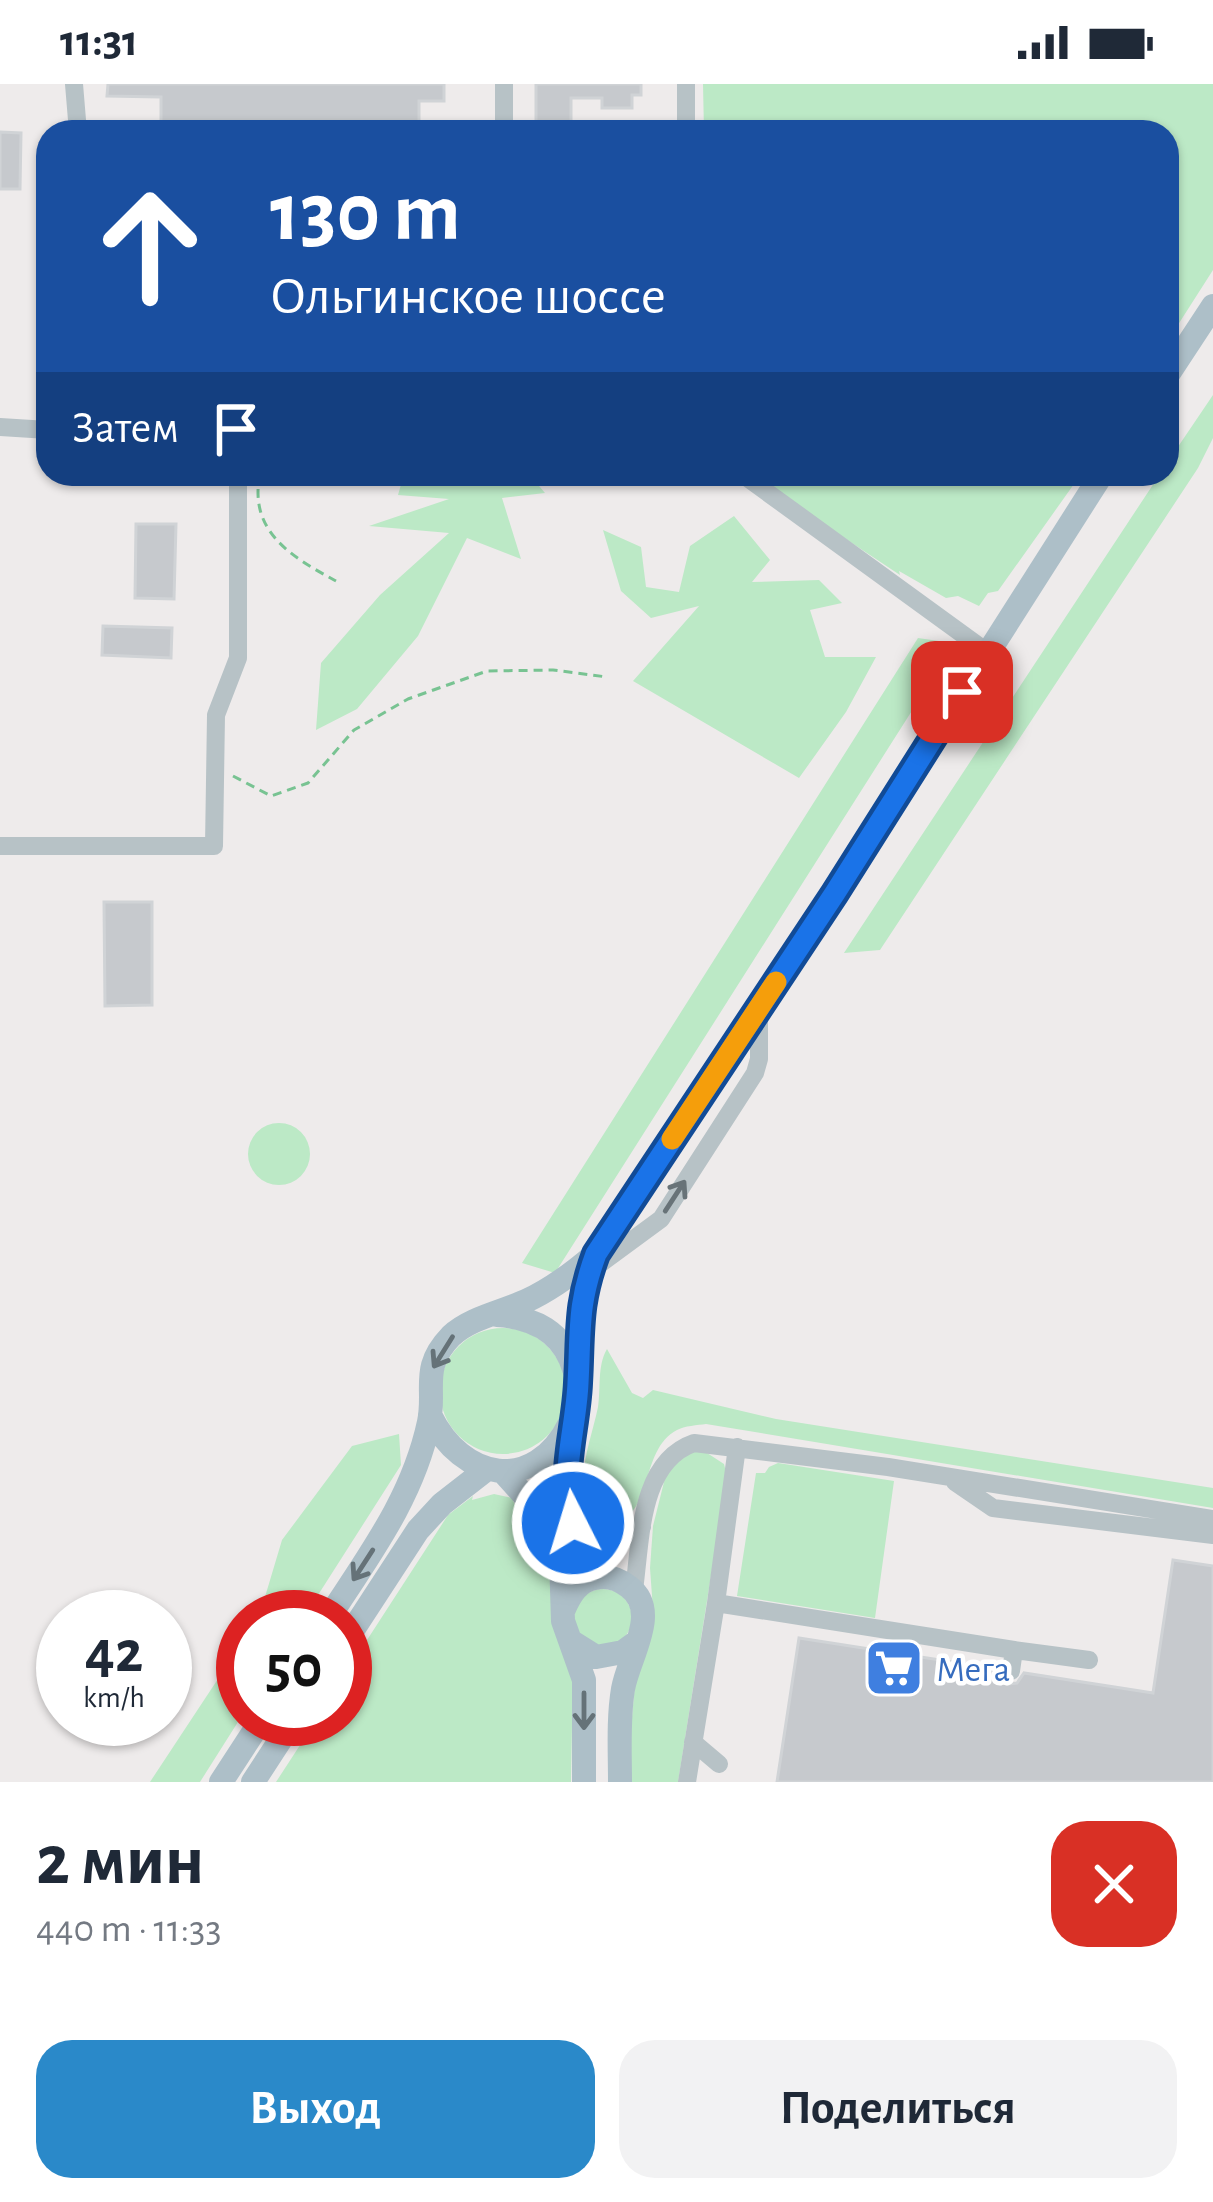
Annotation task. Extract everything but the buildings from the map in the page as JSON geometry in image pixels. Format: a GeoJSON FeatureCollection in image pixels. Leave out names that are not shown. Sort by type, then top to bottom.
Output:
{"type":"FeatureCollection","features":[{"type":"Feature","properties":{"kind":"main road"},"geometry":{"type":"LineString","coordinates":[[1179,358],[1213,306]]}},
{"type":"Feature","properties":{"kind":"main road"},"geometry":{"type":"LineString","coordinates":[[596,1577],[580,1549],[573,1523],[568,1461],[578,1383],[578,1315],[592,1263],[1094,486]]}},
{"type":"Feature","properties":{"kind":"main road"},"geometry":{"type":"LineString","coordinates":[[346,1590],[408,1491],[430,1415],[428,1383],[436,1358],[452,1336],[470,1323],[562,1283],[592,1263]]}},
{"type":"Feature","properties":{"kind":"main road"},"geometry":{"type":"LineString","coordinates":[[496,1315],[523,1316],[559,1338],[578,1383]]}},
{"type":"Feature","properties":{"kind":"main road"},"geometry":{"type":"LineString","coordinates":[[372,1601],[418,1530],[442,1504],[495,1471],[535,1464],[559,1443],[575,1410]]}},
{"type":"Feature","properties":{"kind":"main road"},"geometry":{"type":"LineString","coordinates":[[430,1415],[458,1454],[495,1471],[554,1527],[561,1558],[563,1621],[584,1680],[584,1782]]}},
{"type":"Feature","properties":{"kind":"main road"},"geometry":{"type":"LineString","coordinates":[[564,1609],[581,1583],[596,1577],[617,1578],[642,1603],[644,1621],[622,1691],[620,1782]]}},
{"type":"Feature","properties":{"kind":"main road"},"geometry":{"type":"LineString","coordinates":[[572,1642],[596,1657],[623,1652],[634,1643]]}},
{"type":"Feature","properties":{"kind":"main road"},"geometry":{"type":"LineString","coordinates":[[220,1782],[244,1746]]}},
{"type":"Feature","properties":{"kind":"main road"},"geometry":{"type":"LineString","coordinates":[[253,1782],[276,1746]]}},
{"type":"Feature","properties":{"kind":"lane"},"geometry":{"type":"LineString","coordinates":[[74,84],[77,120]]}},
{"type":"Feature","properties":{"kind":"lane"},"geometry":{"type":"LineString","coordinates":[[504,84],[504,120]]}},
{"type":"Feature","properties":{"kind":"lane"},"geometry":{"type":"LineString","coordinates":[[686,84],[686,120]]}},
{"type":"Feature","properties":{"kind":"lane"},"geometry":{"type":"LineString","coordinates":[[0,427],[36,429]]}},
{"type":"Feature","properties":{"kind":"lane"},"geometry":{"type":"LineString","coordinates":[[0,846],[214,846],[216,715],[238,658],[238,486]]}},
{"type":"Feature","properties":{"kind":"lane"},"geometry":{"type":"LineString","coordinates":[[759,486],[987,652]]}},
{"type":"Feature","properties":{"kind":"lane"},"geometry":{"type":"LineString","coordinates":[[634,1590],[653,1483],[679,1448],[694,1443],[946,1476],[1213,1520]]}},
{"type":"Feature","properties":{"kind":"lane"},"geometry":{"type":"LineString","coordinates":[[687,1782],[737,1447]]}},
{"type":"Feature","properties":{"kind":"lane"},"geometry":{"type":"LineString","coordinates":[[946,1476],[993,1508],[1213,1535]]}},
{"type":"Feature","properties":{"kind":"lane"},"geometry":{"type":"LineString","coordinates":[[573,1523],[586,1534],[606,1538],[627,1537],[642,1527]]}},
{"type":"Feature","properties":{"kind":"lane"},"geometry":{"type":"LineString","coordinates":[[716,1603],[1089,1660]]}},
{"type":"Feature","properties":{"kind":"lane"},"geometry":{"type":"LineString","coordinates":[[862,1648],[864,1626]]}},
{"type":"Feature","properties":{"kind":"lane"},"geometry":{"type":"LineString","coordinates":[[1011,1671],[1014,1650]]}},
{"type":"Feature","properties":{"kind":"lane"},"geometry":{"type":"LineString","coordinates":[[693,1742],[719,1764]]}},
{"type":"Feature","properties":{"kind":"path"},"geometry":{"type":"LineString","coordinates":[[258,486],[268,535],[293,557],[336,580]]}},
{"type":"Feature","properties":{"kind":"path"},"geometry":{"type":"LineString","coordinates":[[214,767],[271,796],[308,783],[354,730],[408,700],[487,671],[553,670],[607,677]]}},
{"type":"Feature","properties":{"kind":"green space"},"geometry":{"type":"Polygon","coordinates":[[[703,84],[1213,84],[1213,270],[1179,323],[1179,120],[704,120],[703,84]]]}},
{"type":"Feature","properties":{"kind":"green space"},"geometry":{"type":"Polygon","coordinates":[[[1213,395],[1213,438],[1198,468],[880,950],[844,953],[1152,486],[1179,486],[1179,445],[1213,395]]]}},
{"type":"Feature","properties":{"kind":"green space"},"geometry":{"type":"Polygon","coordinates":[[[401,486],[539,486],[545,493],[502,498],[521,559],[467,538],[418,636],[357,709],[316,730],[321,663],[380,595],[449,533],[369,526],[449,499],[398,495],[401,486]]]}},
{"type":"Feature","properties":{"kind":"green space"},"geometry":{"type":"Polygon","coordinates":[[[766,486],[1073,486],[998,591],[988,593],[979,606],[958,596],[946,598],[899,571],[900,575],[766,486]]]}},
{"type":"Feature","properties":{"kind":"green space"},"geometry":{"type":"Polygon","coordinates":[[[734,516],[770,560],[752,582],[819,580],[842,603],[810,610],[825,657],[876,657],[846,712],[799,778],[633,681],[699,606],[651,618],[621,591],[603,530],[641,547],[646,587],[679,592],[690,546],[734,516]]]}},
{"type":"Feature","properties":{"kind":"green space"},"geometry":{"type":"Polygon","coordinates":[[[918,638],[939,641],[948,654],[555,1273],[522,1263],[918,638]]]}},
{"type":"Feature","properties":{"kind":"green space"},"geometry":{"type":"Polygon","coordinates":[[[279,1123],[301,1132],[310,1154],[301,1176],[279,1185],[257,1176],[248,1154],[257,1132],[279,1123]]]}},
{"type":"Feature","properties":{"kind":"green space"},"geometry":{"type":"Polygon","coordinates":[[[503,1328],[527,1333],[548,1346],[561,1367],[566,1391],[561,1415],[548,1436],[527,1449],[503,1454],[479,1449],[458,1436],[445,1415],[440,1391],[445,1367],[458,1346],[479,1333],[503,1328]]]}},
{"type":"Feature","properties":{"kind":"green space"},"geometry":{"type":"Polygon","coordinates":[[[607,1349],[632,1393],[643,1398],[653,1390],[776,1419],[1213,1488],[1213,1508],[706,1424],[680,1429],[664,1441],[628,1516],[615,1522],[596,1520],[584,1479],[607,1349]]]}},
{"type":"Feature","properties":{"kind":"green space"},"geometry":{"type":"Polygon","coordinates":[[[399,1434],[401,1465],[321,1590],[267,1590],[282,1540],[352,1446],[399,1434]]]}},
{"type":"Feature","properties":{"kind":"green space"},"geometry":{"type":"Polygon","coordinates":[[[704,1451],[724,1464],[727,1476],[678,1782],[626,1782],[635,1684],[654,1624],[653,1526],[667,1470],[685,1452],[704,1451]]]}},
{"type":"Feature","properties":{"kind":"green space"},"geometry":{"type":"Polygon","coordinates":[[[778,1463],[894,1481],[875,1618],[737,1596],[756,1473],[765,1473],[778,1463]]]}},
{"type":"Feature","properties":{"kind":"green space"},"geometry":{"type":"Polygon","coordinates":[[[494,1494],[512,1498],[519,1514],[525,1510],[541,1518],[573,1670],[571,1782],[276,1782],[299,1746],[372,1746],[372,1632],[448,1515],[473,1496],[472,1500],[494,1494]]]}},
{"type":"Feature","properties":{"kind":"green space"},"geometry":{"type":"Polygon","coordinates":[[[603,1589],[624,1597],[632,1618],[624,1639],[603,1647],[582,1639],[574,1618],[582,1597],[603,1589]]]}},
{"type":"Feature","properties":{"kind":"green space"},"geometry":{"type":"Polygon","coordinates":[[[216,1682],[216,1746],[223,1746],[200,1782],[150,1782],[174,1746],[192,1746],[192,1718],[216,1682]]]}},
{"type":"Feature","properties":{"kind":"slow traffic"},"geometry":{"type":"LineString","coordinates":[[672,1139],[776,982]]}},
{"type":"Feature","properties":{"kind":"place","name":"Мега"},"geometry":{"type":"Point","coordinates":[894,1668]}},
{"type":"Feature","properties":{"kind":"route"},"geometry":{"type":"LineString","coordinates":[[573,1523],[568,1461],[578,1383],[578,1315],[596,1254],[962,692]]}}]}
